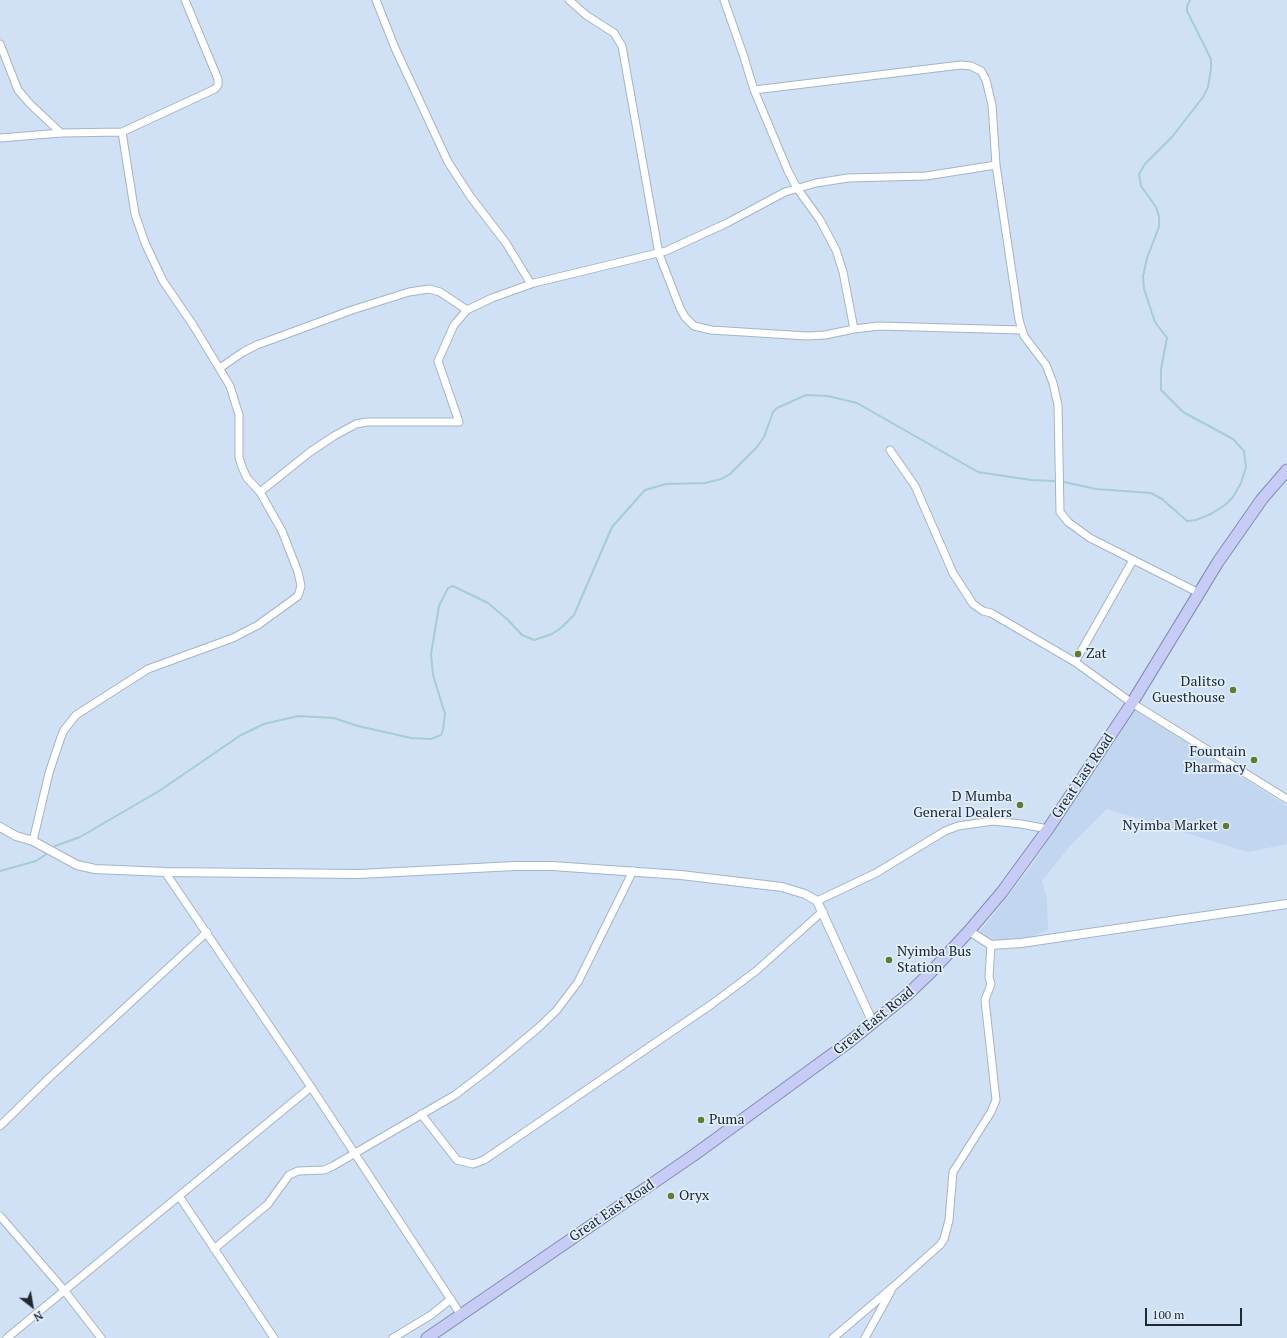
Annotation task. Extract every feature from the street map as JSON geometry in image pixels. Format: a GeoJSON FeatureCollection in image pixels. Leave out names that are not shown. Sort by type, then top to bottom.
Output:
{"type":"FeatureCollection","features":[{"type":"Feature","properties":{"kind":"highway","name":"Great East Road"},"geometry":{"type":"LineString","coordinates":[[427,1338],[694,1155],[873,1023],[907,995],[969,931],[1002,892],[1048,829],[1132,703],[1199,593],[1262,499],[1287,470]]}},
{"type":"Feature","properties":{"kind":"street"},"geometry":{"type":"LineString","coordinates":[[0,138],[19,138],[61,133],[122,132],[217,88],[218,79],[185,0]]}},
{"type":"Feature","properties":{"kind":"street"},"geometry":{"type":"LineString","coordinates":[[376,0],[396,48],[446,157],[470,196],[506,243],[531,284]]}},
{"type":"Feature","properties":{"kind":"street"},"geometry":{"type":"LineString","coordinates":[[569,0],[586,15],[614,33],[622,46],[659,254],[680,308],[690,323],[698,329],[807,336],[825,336],[854,329],[879,326],[933,326],[1022,330]]}},
{"type":"Feature","properties":{"kind":"street"},"geometry":{"type":"LineString","coordinates":[[724,0],[754,90],[788,171],[797,188],[820,220],[836,250],[843,272],[854,329]]}},
{"type":"Feature","properties":{"kind":"street"},"geometry":{"type":"LineString","coordinates":[[0,44],[18,90],[30,104],[61,133]]}},
{"type":"Feature","properties":{"kind":"street"},"geometry":{"type":"LineString","coordinates":[[754,90],[961,65],[971,66],[978,69],[984,76],[990,91],[996,165],[1018,313],[1022,330],[1034,350],[1046,365],[1054,383],[1058,405],[1060,512],[1068,522],[1090,538],[1199,593]]}},
{"type":"Feature","properties":{"kind":"street"},"geometry":{"type":"LineString","coordinates":[[33,841],[49,773],[64,730],[76,715],[148,669],[233,638],[258,625],[298,596],[301,586],[298,572],[282,531],[260,492],[251,484],[242,467],[239,457],[239,415],[230,386],[220,368],[163,281],[145,243],[135,214],[122,132]]}},
{"type":"Feature","properties":{"kind":"street"},"geometry":{"type":"LineString","coordinates":[[260,492],[310,452],[356,424],[367,422],[459,422],[438,360],[454,325],[467,310],[492,298],[531,284],[659,254],[685,244],[780,195],[797,188],[836,179],[914,177],[996,165]]}},
{"type":"Feature","properties":{"kind":"street"},"geometry":{"type":"LineString","coordinates":[[220,368],[243,352],[263,343],[352,310],[409,292],[429,289],[440,292],[467,310]]}},
{"type":"Feature","properties":{"kind":"street"},"geometry":{"type":"LineString","coordinates":[[890,450],[915,486],[953,573],[973,604],[983,611],[991,612],[1075,662],[1132,703],[1287,799]]}},
{"type":"Feature","properties":{"kind":"street"},"geometry":{"type":"LineString","coordinates":[[1075,662],[1133,560]]}},
{"type":"Feature","properties":{"kind":"street"},"geometry":{"type":"LineString","coordinates":[[817,901],[876,873],[945,831],[958,826],[993,821],[1022,824],[1048,829]]}},
{"type":"Feature","properties":{"kind":"street"},"geometry":{"type":"LineString","coordinates":[[0,828],[16,836],[33,841],[77,865],[95,869],[165,872],[359,874],[515,866],[552,866],[633,871],[766,884],[805,894],[817,901],[873,1023]]}},
{"type":"Feature","properties":{"kind":"street"},"geometry":{"type":"LineString","coordinates":[[214,1249],[268,1204],[289,1175],[298,1171],[324,1170],[454,1095],[489,1069],[556,1011],[582,975],[633,871]]}},
{"type":"Feature","properties":{"kind":"street"},"geometry":{"type":"LineString","coordinates":[[165,872],[311,1087],[461,1315]]}},
{"type":"Feature","properties":{"kind":"street"},"geometry":{"type":"LineString","coordinates":[[969,931],[991,945],[1021,943],[1287,904]]}},
{"type":"Feature","properties":{"kind":"street"},"geometry":{"type":"LineString","coordinates":[[422,1114],[457,1160],[465,1164],[477,1163],[534,1127],[712,1004],[756,970],[823,912]]}},
{"type":"Feature","properties":{"kind":"street"},"geometry":{"type":"LineString","coordinates":[[0,1126],[50,1077],[207,932]]}},
{"type":"Feature","properties":{"kind":"street"},"geometry":{"type":"LineString","coordinates":[[833,1338],[893,1287],[940,1245],[944,1239],[949,1220],[953,1172],[995,1104],[992,1058],[985,1000],[991,984],[989,977],[991,945]]}},
{"type":"Feature","properties":{"kind":"street"},"geometry":{"type":"LineString","coordinates":[[7,1338],[311,1087]]}},
{"type":"Feature","properties":{"kind":"street"},"geometry":{"type":"LineString","coordinates":[[179,1196],[274,1338]]}},
{"type":"Feature","properties":{"kind":"street"},"geometry":{"type":"LineString","coordinates":[[0,1216],[64,1290],[101,1338]]}},
{"type":"Feature","properties":{"kind":"street"},"geometry":{"type":"LineString","coordinates":[[865,1338],[893,1287]]}},
{"type":"Feature","properties":{"kind":"street"},"geometry":{"type":"LineString","coordinates":[[393,1338],[431,1315],[451,1299]]}},
{"type":"Feature","properties":{"kind":"shaded area","name":"Nyimba Market"},"geometry":{"type":"Polygon","coordinates":[[[1132,707],[1287,806],[1287,844],[1248,852],[1107,809],[1070,846],[1042,881],[1047,898],[1048,930],[1022,940],[992,944],[979,933],[1033,864],[1132,707]]]}},
{"type":"Feature","properties":{"kind":"waterway"},"geometry":{"type":"LineString","coordinates":[[1064,482],[1096,489],[1151,493],[1162,499],[1187,521],[1196,520],[1211,514],[1225,505],[1233,497],[1241,483],[1246,467],[1244,451],[1233,439],[1183,412],[1161,390],[1161,369],[1167,338],[1155,322],[1144,289],[1143,276],[1147,258],[1159,227],[1159,216],[1156,207],[1141,186],[1139,174],[1145,164],[1172,137],[1203,97],[1208,87],[1211,69],[1211,59],[1187,11],[1187,6],[1190,0]]}},
{"type":"Feature","properties":{"kind":"waterway"},"geometry":{"type":"LineString","coordinates":[[55,846],[80,837],[159,791],[241,735],[264,724],[298,716],[334,718],[358,726],[411,738],[431,739],[441,735],[445,714],[433,675],[431,654],[439,606],[448,588],[453,586],[488,603],[508,620],[522,635],[534,640],[552,634],[561,628],[574,615],[612,527],[645,490],[666,484],[705,483],[721,479],[730,474],[757,447],[764,437],[773,412],[777,408],[806,395],[828,396],[857,403],[978,472],[1031,480],[1054,481]]}},
{"type":"Feature","properties":{"kind":"waterway"},"geometry":{"type":"LineString","coordinates":[[0,871],[36,861],[48,853]]}},
{"type":"Feature","properties":{"kind":"place","name":"Zat"},"geometry":{"type":"Point","coordinates":[1078,654]}},
{"type":"Feature","properties":{"kind":"place","name":"Dalitso Guesthouse"},"geometry":{"type":"Point","coordinates":[1233,690]}},
{"type":"Feature","properties":{"kind":"place","name":"Fountain Pharmacy"},"geometry":{"type":"Point","coordinates":[1254,760]}},
{"type":"Feature","properties":{"kind":"place","name":"D Mumba General Dealers"},"geometry":{"type":"Point","coordinates":[1020,805]}},
{"type":"Feature","properties":{"kind":"place","name":"Nyimba Market"},"geometry":{"type":"Point","coordinates":[1226,826]}},
{"type":"Feature","properties":{"kind":"place","name":"Nyimba Bus Station"},"geometry":{"type":"Point","coordinates":[889,960]}},
{"type":"Feature","properties":{"kind":"place","name":"Puma"},"geometry":{"type":"Point","coordinates":[701,1120]}},
{"type":"Feature","properties":{"kind":"place","name":"Oryx"},"geometry":{"type":"Point","coordinates":[671,1196]}}]}
